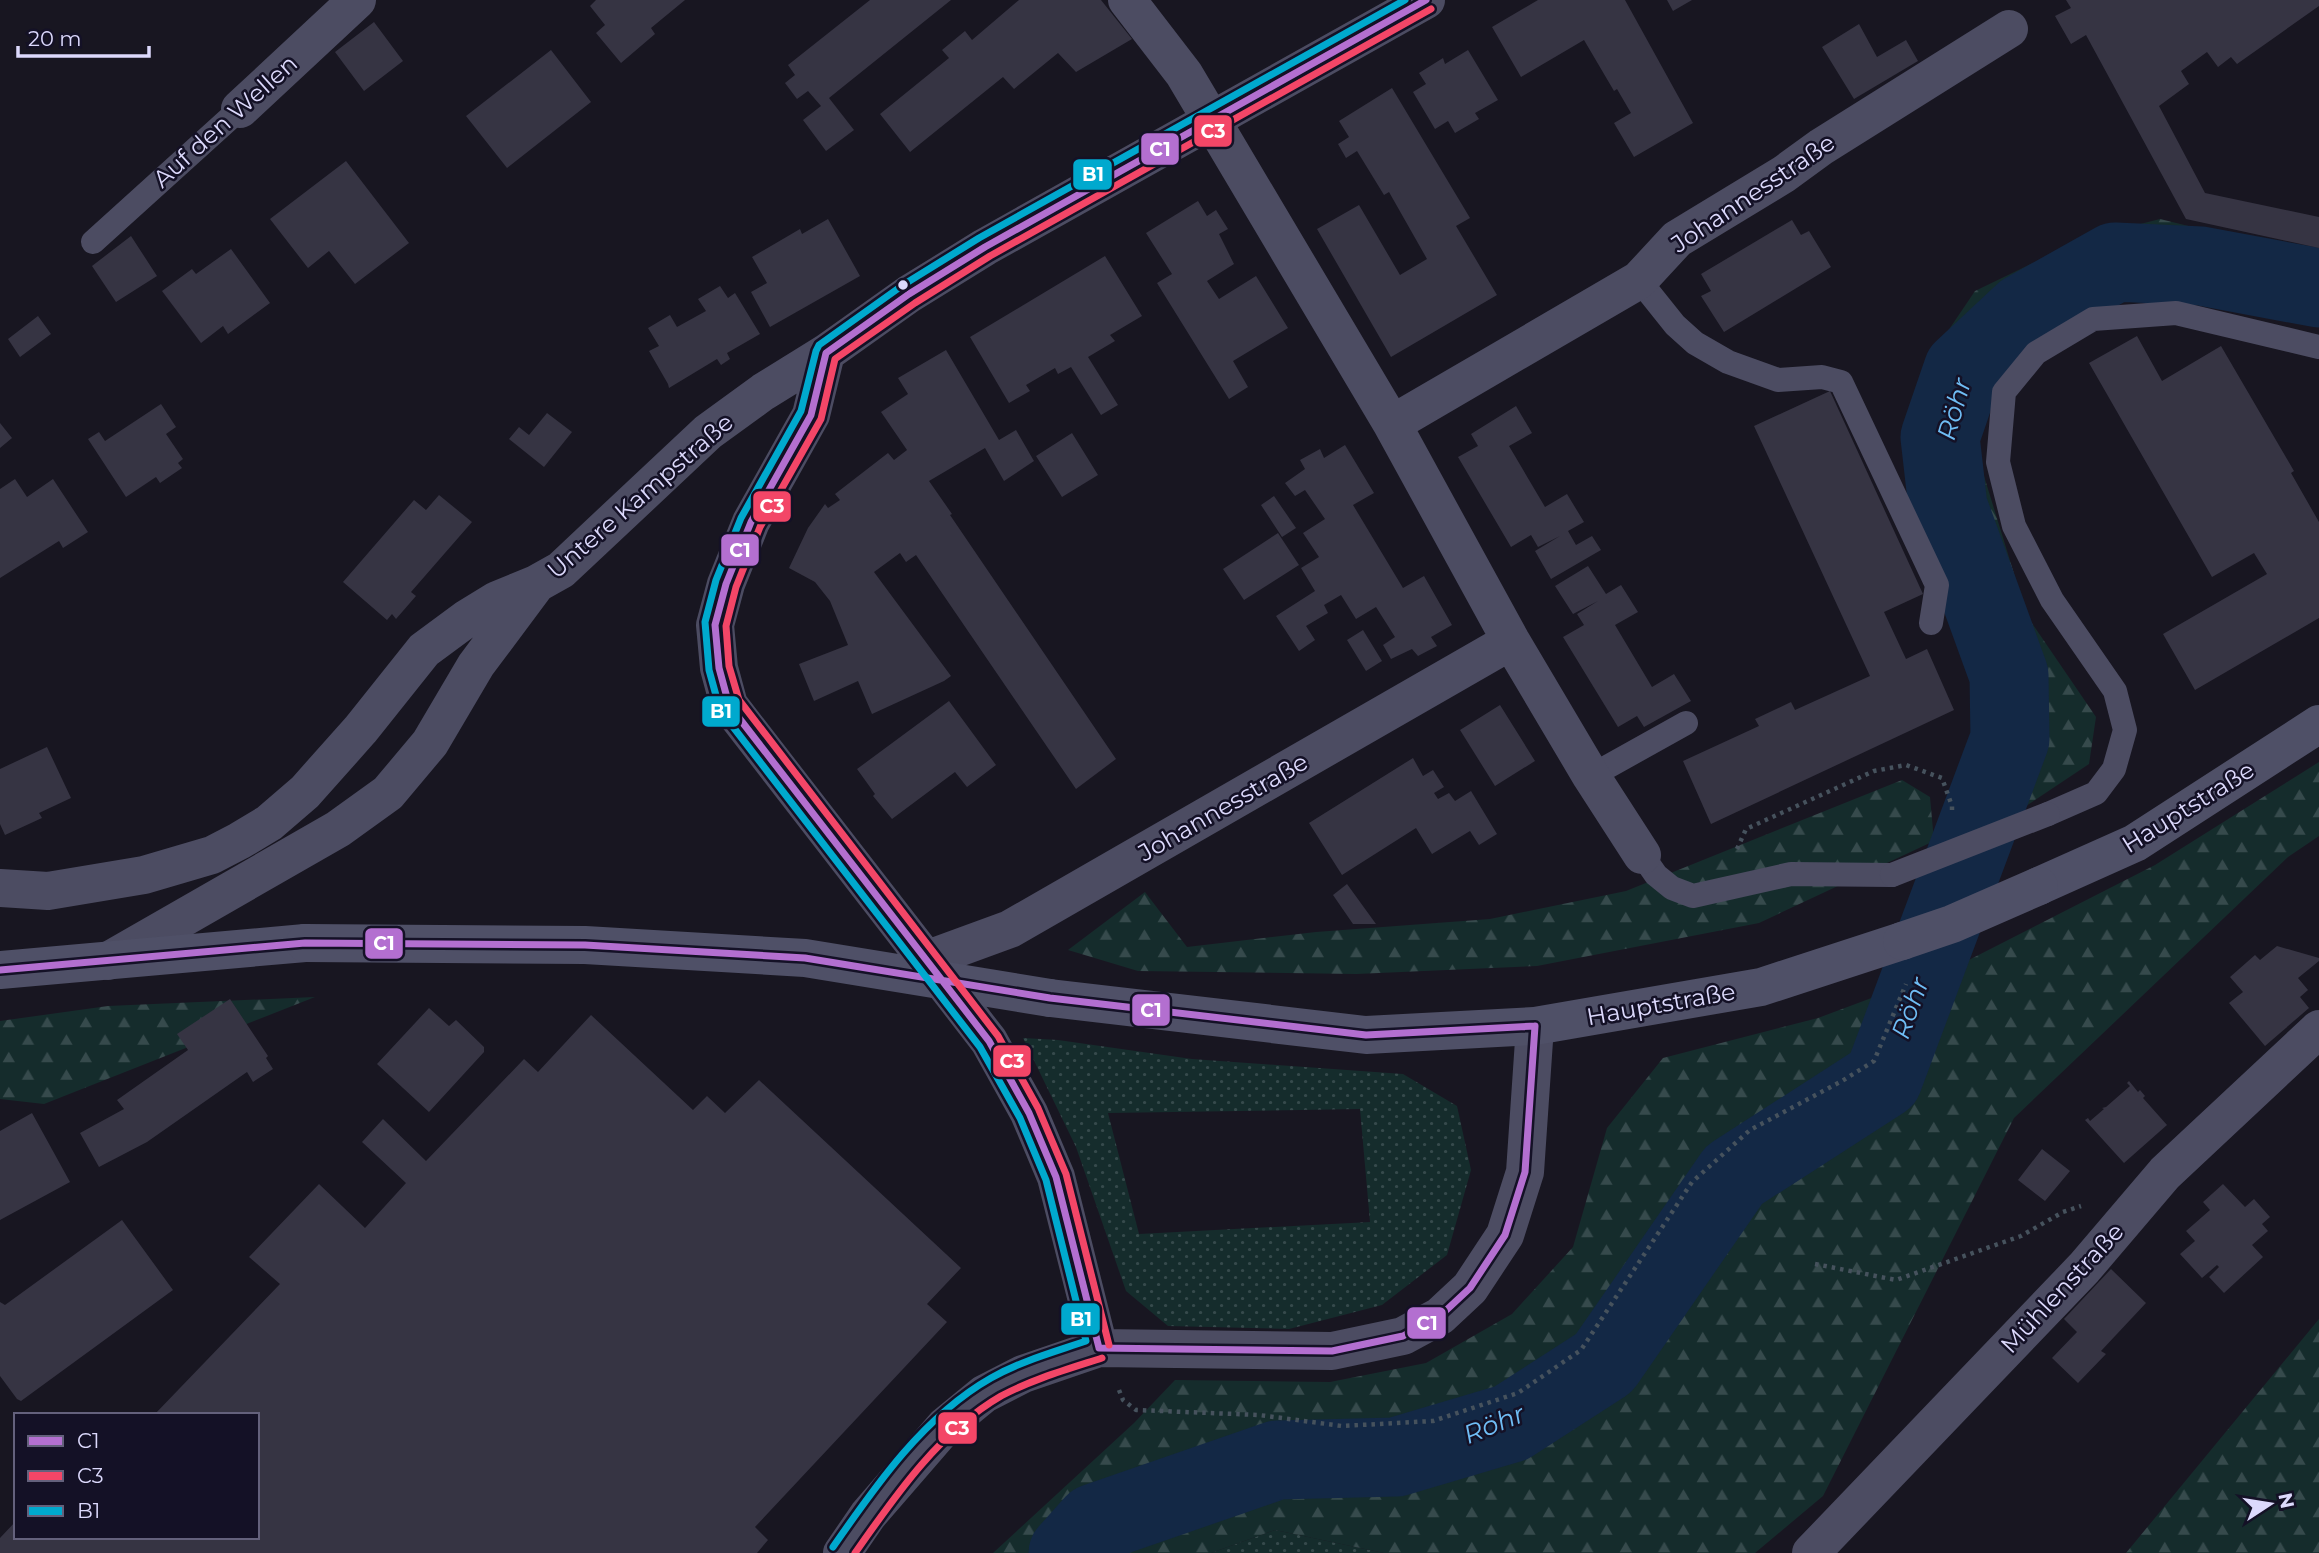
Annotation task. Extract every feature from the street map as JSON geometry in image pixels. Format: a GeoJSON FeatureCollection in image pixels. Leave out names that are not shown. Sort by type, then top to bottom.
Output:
{"type":"FeatureCollection","features":[{"type":"Feature","properties":{"kind":"main road","name":"Hauptstraße"},"geometry":{"type":"LineString","coordinates":[[0,970],[306,943],[585,944],[805,958],[1050,998],[1366,1035],[1535,1026],[1760,987],[1952,924],[2135,843],[2319,724]]}},
{"type":"Feature","properties":{"kind":"street","name":"Auf den Wellen"},"geometry":{"type":"LineString","coordinates":[[240,109],[357,0]]}},
{"type":"Feature","properties":{"kind":"street"},"geometry":{"type":"LineString","coordinates":[[1127,0],[1184,75],[1392,424],[1511,640],[1591,776],[1642,855]]}},
{"type":"Feature","properties":{"kind":"street"},"geometry":{"type":"LineString","coordinates":[[1099,1348],[1056,1177],[1029,1113],[989,1041],[729,705],[719,668],[715,625],[726,584],[751,522],[811,415],[826,353],[909,294],[974,254],[1426,0]]}},
{"type":"Feature","properties":{"kind":"street","name":"Johannesstraße"},"geometry":{"type":"LineString","coordinates":[[1392,424],[1639,280],[1677,239],[1784,174],[1821,147],[2009,29]]}},
{"type":"Feature","properties":{"kind":"street","name":"Untere Kampstraße"},"geometry":{"type":"LineString","coordinates":[[0,888],[48,891],[145,875],[212,855],[269,823],[304,792],[361,729],[424,650],[497,600],[536,584],[561,569],[708,432],[763,392],[826,353]]}},
{"type":"Feature","properties":{"kind":"street"},"geometry":{"type":"LineString","coordinates":[[108,961],[338,829],[388,793],[429,743],[476,665],[536,584]]}},
{"type":"Feature","properties":{"kind":"street","name":"Johannesstraße"},"geometry":{"type":"LineString","coordinates":[[928,959],[1010,929],[1511,640]]}},
{"type":"Feature","properties":{"kind":"street"},"geometry":{"type":"LineString","coordinates":[[842,1553],[868,1515],[945,1426],[984,1394],[1023,1374],[1099,1348],[1332,1351],[1403,1336],[1440,1316],[1470,1288],[1505,1235],[1525,1172],[1535,1026]]}},
{"type":"Feature","properties":{"kind":"street","name":"Mühlenstraße"},"geometry":{"type":"LineString","coordinates":[[1811,1553],[2084,1268],[2165,1173],[2319,1029]]}},
{"type":"Feature","properties":{"kind":"lane","name":"Auf den Wellen"},"geometry":{"type":"LineString","coordinates":[[93,242],[240,109]]}},
{"type":"Feature","properties":{"kind":"lane"},"geometry":{"type":"LineString","coordinates":[[1639,280],[1675,325],[1695,343],[1728,362],[1778,380],[1822,377],[1841,382],[1937,586],[1931,623]]}},
{"type":"Feature","properties":{"kind":"lane"},"geometry":{"type":"LineString","coordinates":[[1642,855],[1656,875],[1672,888],[1693,896],[1791,874],[1892,875],[2096,793],[2113,769],[2124,730],[2115,691],[2052,600],[2014,526],[1998,462],[2004,392],[2036,354],[2093,319],[2176,313],[2319,347]]}},
{"type":"Feature","properties":{"kind":"lane"},"geometry":{"type":"LineString","coordinates":[[1591,776],[1686,723]]}},
{"type":"Feature","properties":{"kind":"path"},"geometry":{"type":"LineString","coordinates":[[1719,890],[1746,829],[1874,771],[1906,765],[1942,778],[1952,806],[1952,825]]}},
{"type":"Feature","properties":{"kind":"path"},"geometry":{"type":"LineString","coordinates":[[1099,1348],[1123,1400],[1136,1410],[1259,1415],[1342,1426],[1433,1421],[1518,1393],[1581,1350],[1692,1182],[1750,1130],[1874,1061],[1899,1003]]}},
{"type":"Feature","properties":{"kind":"path"},"geometry":{"type":"LineString","coordinates":[[1815,1264],[1896,1280],[2021,1236],[2063,1212],[2089,1203]]}},
{"type":"Feature","properties":{"kind":"green space"},"geometry":{"type":"Polygon","coordinates":[[[2160,219],[2319,258],[2319,324],[2165,289],[2078,303],[2004,354],[1972,437],[2027,616],[2096,717],[2089,764],[2026,806],[1999,808],[2021,731],[2022,670],[1915,456],[1925,365],[1975,291],[2085,238],[2160,219]]]}},
{"type":"Feature","properties":{"kind":"green space"},"geometry":{"type":"Polygon","coordinates":[[[2319,762],[2319,836],[2288,857],[2014,1118],[1823,1496],[1755,1553],[1384,1553],[1275,1530],[1211,1553],[993,1553],[1134,1423],[1175,1380],[1330,1382],[1426,1363],[1512,1314],[1573,1247],[1607,1128],[1663,1058],[1818,1018],[1957,966],[2155,865],[2319,762]]]}},
{"type":"Feature","properties":{"kind":"green space"},"geometry":{"type":"Polygon","coordinates":[[[1902,780],[1930,797],[1934,841],[1759,923],[1537,966],[1356,974],[1138,971],[1068,950],[1145,892],[1187,947],[1316,932],[1490,919],[1626,891],[1902,780]]]}},
{"type":"Feature","properties":{"kind":"green space"},"geometry":{"type":"Polygon","coordinates":[[[315,997],[44,1104],[0,1099],[0,1021],[108,1006],[315,997]]]}},
{"type":"Feature","properties":{"kind":"green space"},"geometry":{"type":"Polygon","coordinates":[[[1023,1038],[1058,1040],[1192,1059],[1403,1074],[1457,1106],[1471,1170],[1447,1255],[1382,1305],[1289,1329],[1168,1326],[1126,1291],[1076,1147],[1023,1038]],[[1360,1109],[1108,1113],[1139,1234],[1370,1222],[1360,1109]]]}},
{"type":"Feature","properties":{"kind":"green space"},"geometry":{"type":"Polygon","coordinates":[[[2319,1319],[2319,1553],[2126,1553],[2319,1319]]]}},
{"type":"Feature","properties":{"kind":"green space"},"geometry":{"type":"Polygon","coordinates":[[[1275,1530],[1384,1553],[1211,1553],[1275,1530]]]}},
{"type":"Feature","properties":{"kind":"building"},"geometry":{"type":"Polygon","coordinates":[[[596,0],[685,0],[651,28],[655,34],[621,63],[596,33],[605,25],[590,6],[596,0]]]}},
{"type":"Feature","properties":{"kind":"building"},"geometry":{"type":"Polygon","coordinates":[[[870,0],[951,0],[829,98],[854,130],[826,151],[803,120],[821,106],[808,91],[797,99],[785,83],[795,75],[788,65],[870,0]]]}},
{"type":"Feature","properties":{"kind":"building"},"geometry":{"type":"Polygon","coordinates":[[[1019,0],[1101,0],[1132,39],[1076,72],[1058,53],[1014,89],[1003,77],[910,152],[880,114],[949,58],[942,50],[965,31],[972,40],[1019,0]]]}},
{"type":"Feature","properties":{"kind":"building"},"geometry":{"type":"Polygon","coordinates":[[[1538,0],[1625,0],[1693,123],[1634,157],[1614,123],[1631,113],[1617,89],[1614,91],[1584,40],[1521,77],[1492,27],[1538,0]]]}},
{"type":"Feature","properties":{"kind":"building"},"geometry":{"type":"Polygon","coordinates":[[[1667,0],[1692,0],[1673,11],[1667,0]]]}},
{"type":"Feature","properties":{"kind":"building"},"geometry":{"type":"Polygon","coordinates":[[[2066,0],[2319,0],[2319,6],[2237,64],[2231,57],[2218,67],[2207,52],[2181,71],[2189,84],[2159,106],[2205,193],[2319,217],[2319,248],[2186,219],[2086,35],[2071,44],[2055,16],[2071,8],[2066,0]]]}},
{"type":"Feature","properties":{"kind":"building"},"geometry":{"type":"Polygon","coordinates":[[[374,22],[403,61],[364,91],[335,52],[374,22]]]}},
{"type":"Feature","properties":{"kind":"building"},"geometry":{"type":"Polygon","coordinates":[[[1859,24],[1877,57],[1906,40],[1918,61],[1854,99],[1822,47],[1859,24]]]}},
{"type":"Feature","properties":{"kind":"building"},"geometry":{"type":"Polygon","coordinates":[[[551,50],[591,102],[507,168],[466,116],[551,50]]]}},
{"type":"Feature","properties":{"kind":"building"},"geometry":{"type":"Polygon","coordinates":[[[1468,50],[1498,100],[1475,113],[1479,119],[1455,133],[1448,121],[1435,129],[1413,92],[1426,84],[1419,73],[1443,58],[1445,64],[1468,50]]]}},
{"type":"Feature","properties":{"kind":"building"},"geometry":{"type":"Polygon","coordinates":[[[1392,88],[1470,218],[1456,226],[1497,295],[1391,357],[1317,229],[1359,205],[1400,275],[1427,259],[1389,192],[1384,195],[1357,151],[1346,158],[1338,144],[1349,137],[1339,121],[1392,88]]]}},
{"type":"Feature","properties":{"kind":"building"},"geometry":{"type":"Polygon","coordinates":[[[346,161],[409,243],[355,284],[329,251],[308,268],[270,219],[346,161]]]}},
{"type":"Feature","properties":{"kind":"building"},"geometry":{"type":"Polygon","coordinates":[[[1198,201],[1207,216],[1216,210],[1228,229],[1219,234],[1234,264],[1207,281],[1219,299],[1256,276],[1288,328],[1233,361],[1248,387],[1229,399],[1157,283],[1172,274],[1146,233],[1198,201]]]}},
{"type":"Feature","properties":{"kind":"building"},"geometry":{"type":"Polygon","coordinates":[[[828,219],[860,276],[770,327],[751,292],[767,283],[752,257],[800,229],[802,234],[828,219]]]}},
{"type":"Feature","properties":{"kind":"building"},"geometry":{"type":"Polygon","coordinates":[[[1792,220],[1801,235],[1809,231],[1831,267],[1724,332],[1701,296],[1711,291],[1701,274],[1792,220]]]}},
{"type":"Feature","properties":{"kind":"building"},"geometry":{"type":"Polygon","coordinates":[[[131,236],[157,276],[116,302],[92,266],[131,236]]]}},
{"type":"Feature","properties":{"kind":"building"},"geometry":{"type":"Polygon","coordinates":[[[231,249],[270,303],[228,334],[223,326],[201,343],[162,291],[192,269],[196,274],[231,249]]]}},
{"type":"Feature","properties":{"kind":"building"},"geometry":{"type":"Polygon","coordinates":[[[1105,256],[1142,316],[1110,335],[1115,341],[1088,357],[1118,405],[1101,415],[1071,367],[1058,374],[1055,368],[1026,385],[1030,391],[1009,403],[970,337],[1105,256]]]}},
{"type":"Feature","properties":{"kind":"building"},"geometry":{"type":"Polygon","coordinates":[[[720,286],[728,298],[735,293],[760,334],[727,353],[730,359],[721,365],[717,359],[669,388],[649,351],[659,346],[648,328],[670,315],[677,327],[706,311],[698,299],[720,286]]]}},
{"type":"Feature","properties":{"kind":"building"},"geometry":{"type":"Polygon","coordinates":[[[38,316],[51,334],[20,357],[8,339],[38,316]]]}},
{"type":"Feature","properties":{"kind":"building"},"geometry":{"type":"Polygon","coordinates":[[[2137,336],[2162,381],[2221,346],[2294,471],[2291,473],[2319,522],[2319,618],[2195,690],[2163,634],[2267,574],[2254,553],[2212,577],[2089,363],[2137,336]]]}},
{"type":"Feature","properties":{"kind":"building"},"geometry":{"type":"Polygon","coordinates":[[[946,350],[999,440],[1016,430],[1034,461],[1004,481],[985,448],[929,481],[1116,759],[1076,789],[916,555],[906,562],[900,553],[874,572],[951,676],[872,714],[858,681],[814,701],[799,664],[848,645],[830,601],[815,582],[789,568],[808,528],[825,504],[828,508],[840,500],[835,494],[888,453],[894,460],[907,450],[881,412],[908,394],[898,378],[946,350]]]}},
{"type":"Feature","properties":{"kind":"building"},"geometry":{"type":"Polygon","coordinates":[[[1830,391],[1923,594],[1884,612],[1906,659],[1927,649],[1954,710],[1711,824],[1683,761],[1759,726],[1755,719],[1791,702],[1795,710],[1870,676],[1754,426],[1830,391]]]}},
{"type":"Feature","properties":{"kind":"building"},"geometry":{"type":"Polygon","coordinates":[[[161,404],[176,427],[166,434],[183,459],[178,463],[182,468],[160,483],[156,477],[126,497],[88,439],[99,432],[105,441],[161,404]]]}},
{"type":"Feature","properties":{"kind":"building"},"geometry":{"type":"Polygon","coordinates":[[[1516,406],[1532,433],[1509,446],[1545,507],[1567,494],[1584,522],[1568,531],[1576,545],[1592,536],[1601,550],[1551,579],[1535,551],[1560,536],[1538,547],[1531,535],[1511,547],[1458,457],[1478,446],[1471,434],[1516,406]]]}},
{"type":"Feature","properties":{"kind":"building"},"geometry":{"type":"Polygon","coordinates":[[[547,413],[572,432],[544,467],[509,439],[519,427],[529,435],[547,413]]]}},
{"type":"Feature","properties":{"kind":"building"},"geometry":{"type":"Polygon","coordinates":[[[0,423],[12,438],[0,448],[0,423]]]}},
{"type":"Feature","properties":{"kind":"building"},"geometry":{"type":"Polygon","coordinates":[[[1072,433],[1098,475],[1062,497],[1036,456],[1072,433]]]}},
{"type":"Feature","properties":{"kind":"building"},"geometry":{"type":"Polygon","coordinates":[[[1345,445],[1374,493],[1353,505],[1403,588],[1424,576],[1452,625],[1431,637],[1437,646],[1418,656],[1412,649],[1391,659],[1383,645],[1395,637],[1376,607],[1356,619],[1341,595],[1324,605],[1328,613],[1306,626],[1315,640],[1299,651],[1276,616],[1315,591],[1301,568],[1319,557],[1303,533],[1325,519],[1305,490],[1295,496],[1285,483],[1305,469],[1300,460],[1320,449],[1324,458],[1345,445]]]}},
{"type":"Feature","properties":{"kind":"building"},"geometry":{"type":"Polygon","coordinates":[[[15,479],[27,497],[53,479],[88,532],[63,548],[59,541],[0,578],[0,489],[15,479]]]}},
{"type":"Feature","properties":{"kind":"building"},"geometry":{"type":"Polygon","coordinates":[[[439,495],[472,522],[411,592],[416,596],[396,619],[392,614],[387,620],[343,582],[414,500],[426,510],[439,495]]]}},
{"type":"Feature","properties":{"kind":"building"},"geometry":{"type":"Polygon","coordinates":[[[1274,496],[1296,528],[1282,537],[1261,505],[1274,496]]]}},
{"type":"Feature","properties":{"kind":"building"},"geometry":{"type":"Polygon","coordinates":[[[1278,533],[1299,565],[1244,600],[1223,569],[1278,533]]]}},
{"type":"Feature","properties":{"kind":"building"},"geometry":{"type":"Polygon","coordinates":[[[1588,566],[1606,594],[1621,585],[1638,612],[1615,625],[1652,687],[1674,674],[1691,701],[1644,727],[1637,716],[1618,727],[1563,637],[1584,625],[1577,614],[1598,601],[1573,614],[1555,586],[1588,566]]]}},
{"type":"Feature","properties":{"kind":"building"},"geometry":{"type":"Polygon","coordinates":[[[1363,630],[1382,661],[1366,671],[1347,640],[1363,630]]]}},
{"type":"Feature","properties":{"kind":"building"},"geometry":{"type":"Polygon","coordinates":[[[949,701],[996,765],[967,787],[955,772],[892,819],[873,796],[875,794],[857,769],[949,701]]]}},
{"type":"Feature","properties":{"kind":"building"},"geometry":{"type":"Polygon","coordinates":[[[1500,705],[1535,761],[1495,786],[1460,730],[1500,705]]]}},
{"type":"Feature","properties":{"kind":"building"},"geometry":{"type":"Polygon","coordinates":[[[47,747],[71,798],[39,813],[42,818],[5,835],[0,824],[0,769],[47,747]]]}},
{"type":"Feature","properties":{"kind":"building"},"geometry":{"type":"Polygon","coordinates":[[[1413,758],[1423,776],[1433,770],[1444,787],[1434,793],[1438,799],[1449,793],[1455,801],[1471,791],[1497,834],[1479,845],[1470,831],[1432,854],[1416,828],[1342,875],[1309,823],[1413,758]]]}},
{"type":"Feature","properties":{"kind":"building"},"geometry":{"type":"Polygon","coordinates":[[[1347,884],[1376,924],[1353,924],[1333,895],[1347,884]]]}},
{"type":"Feature","properties":{"kind":"building"},"geometry":{"type":"Polygon","coordinates":[[[2277,946],[2319,958],[2319,961],[2298,978],[2308,990],[2300,997],[2309,1008],[2265,1046],[2229,1003],[2243,992],[2230,977],[2255,955],[2260,960],[2277,946]]]}},
{"type":"Feature","properties":{"kind":"building"},"geometry":{"type":"Polygon","coordinates":[[[230,999],[268,1056],[266,1058],[273,1069],[253,1082],[247,1072],[147,1142],[99,1167],[80,1133],[124,1109],[117,1100],[188,1050],[177,1034],[230,999]]]}},
{"type":"Feature","properties":{"kind":"building"},"geometry":{"type":"Polygon","coordinates":[[[429,1008],[449,1026],[456,1020],[484,1047],[484,1052],[429,1112],[377,1064],[429,1008]]]}},
{"type":"Feature","properties":{"kind":"building"},"geometry":{"type":"Polygon","coordinates":[[[591,1015],[693,1110],[707,1096],[725,1113],[759,1080],[961,1268],[927,1304],[947,1322],[755,1527],[768,1540],[757,1553],[0,1553],[0,1538],[14,1523],[14,1539],[259,1539],[259,1413],[156,1413],[280,1284],[249,1257],[319,1184],[365,1228],[406,1183],[362,1142],[383,1119],[426,1161],[524,1059],[538,1072],[591,1015]]]}},
{"type":"Feature","properties":{"kind":"building"},"geometry":{"type":"Polygon","coordinates":[[[2129,1081],[2138,1092],[2140,1090],[2145,1096],[2143,1098],[2167,1125],[2124,1163],[2085,1120],[2088,1118],[2090,1121],[2130,1086],[2127,1083],[2129,1081]]]}},
{"type":"Feature","properties":{"kind":"building"},"geometry":{"type":"Polygon","coordinates":[[[32,1113],[70,1182],[0,1220],[0,1131],[32,1113]]]}},
{"type":"Feature","properties":{"kind":"building"},"geometry":{"type":"Polygon","coordinates":[[[2042,1149],[2070,1171],[2045,1201],[2018,1180],[2042,1149]]]}},
{"type":"Feature","properties":{"kind":"building"},"geometry":{"type":"Polygon","coordinates":[[[2223,1184],[2245,1207],[2254,1199],[2270,1217],[2262,1224],[2268,1231],[2252,1245],[2263,1257],[2224,1293],[2209,1277],[2219,1267],[2217,1265],[2202,1278],[2180,1254],[2195,1241],[2186,1231],[2210,1210],[2203,1202],[2223,1184]]]}},
{"type":"Feature","properties":{"kind":"building"},"geometry":{"type":"Polygon","coordinates":[[[122,1220],[173,1290],[21,1401],[17,1399],[0,1376],[0,1302],[5,1305],[122,1220]]]}},
{"type":"Feature","properties":{"kind":"building"},"geometry":{"type":"Polygon","coordinates":[[[2111,1269],[2146,1303],[2101,1351],[2106,1354],[2078,1383],[2052,1358],[2077,1332],[2064,1319],[2111,1269]]]}},
{"type":"Feature","properties":{"kind":"waterway","name":"Röhr"},"geometry":{"type":"LineString","coordinates":[[1068,1553],[1095,1523],[1277,1460],[1396,1457],[1511,1423],[1604,1363],[1734,1175],[1883,1079],[2010,739],[2009,675],[1948,507],[1940,437],[1963,370],[2024,313],[2115,262],[2201,266],[2319,288]]}},
{"type":"Feature","properties":{"kind":"transit line","name":"B1"},"geometry":{"type":"LineString","coordinates":[[833,1547],[884,1476],[944,1412],[1002,1372],[1086,1341],[1046,1180],[1020,1118],[980,1047],[720,710],[709,670],[705,622],[716,580],[741,518],[801,411],[819,345],[903,285],[979,238],[1405,0]]}},
{"type":"Feature","properties":{"kind":"transit line","name":"C1"},"geometry":{"type":"LineString","coordinates":[[1099,1348],[1056,1177],[1029,1113],[989,1041],[729,705],[719,668],[715,625],[726,584],[751,522],[811,415],[826,353],[909,294],[985,247],[1426,0]]}},
{"type":"Feature","properties":{"kind":"transit line","name":"C3"},"geometry":{"type":"LineString","coordinates":[[1109,1345],[1066,1174],[1038,1108],[998,1036],[739,700],[729,666],[726,626],[736,587],[760,527],[821,419],[835,359],[915,303],[990,256],[1431,9]]}},
{"type":"Feature","properties":{"kind":"transit line","name":"C1"},"geometry":{"type":"LineString","coordinates":[[0,970],[305,943],[585,945],[805,958],[1050,998],[1366,1035],[1535,1026]]}},
{"type":"Feature","properties":{"kind":"transit line","name":"C1"},"geometry":{"type":"LineString","coordinates":[[1099,1348],[1332,1351],[1403,1336],[1440,1316],[1470,1288],[1505,1235],[1525,1172],[1535,1026]]}},
{"type":"Feature","properties":{"kind":"transit line","name":"C3"},"geometry":{"type":"LineString","coordinates":[[855,1553],[886,1509],[938,1446],[979,1411],[1026,1384],[1102,1358]]}}]}
